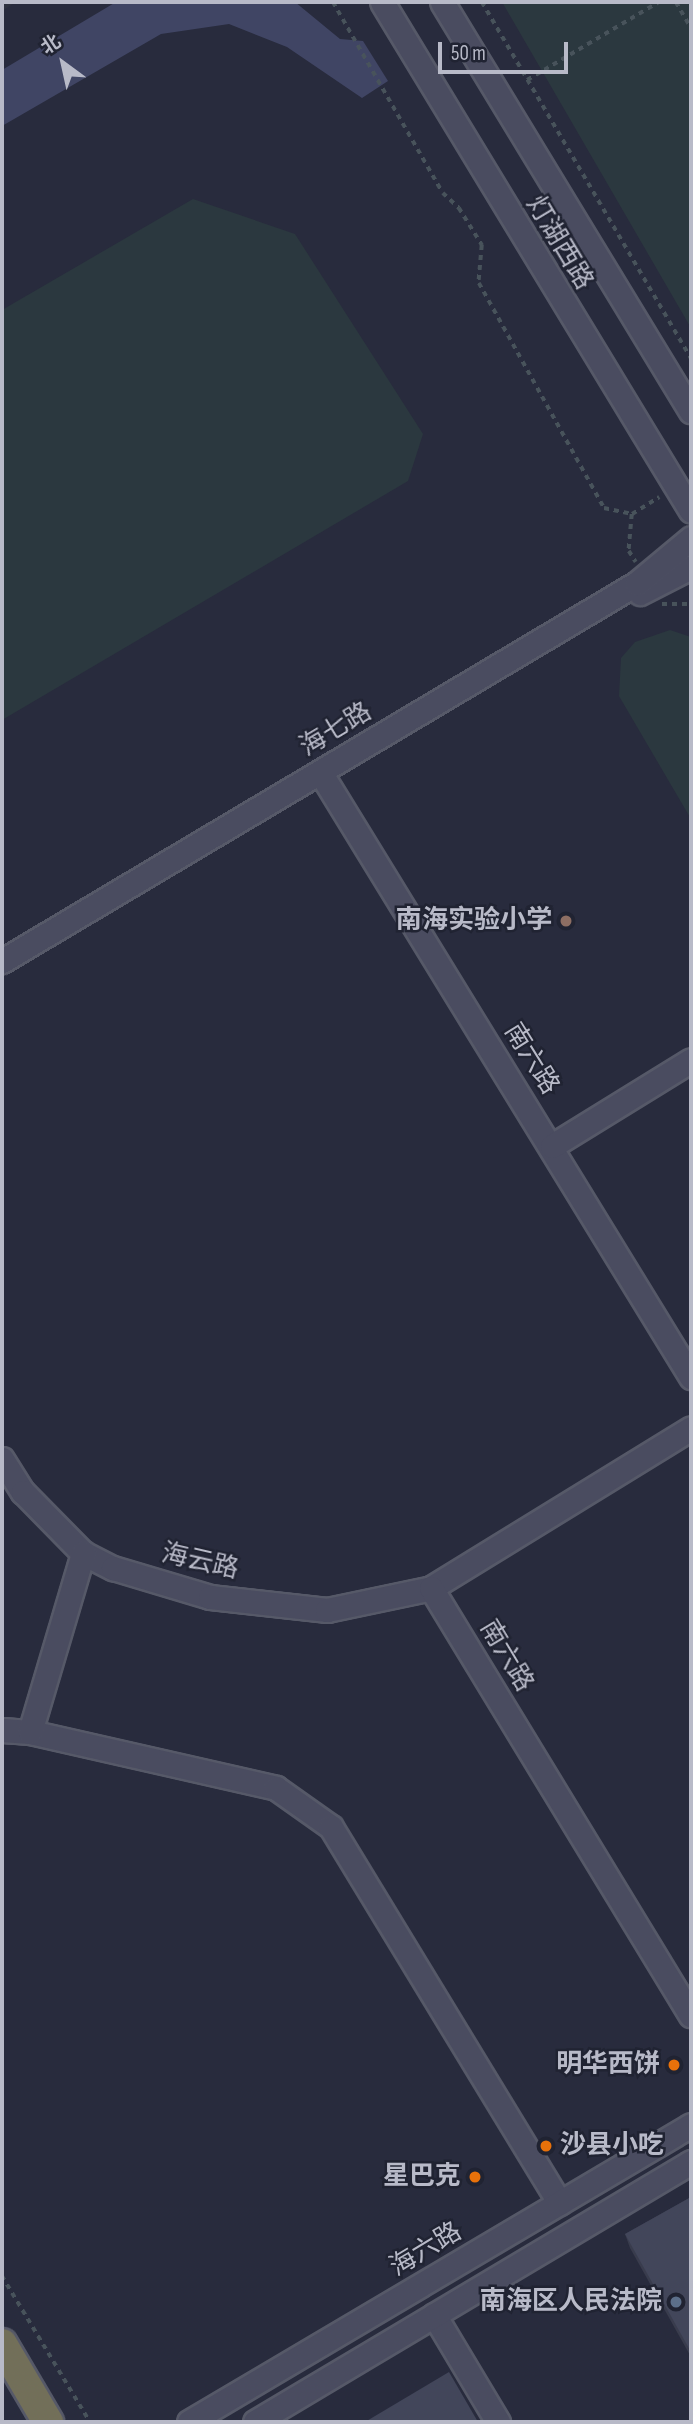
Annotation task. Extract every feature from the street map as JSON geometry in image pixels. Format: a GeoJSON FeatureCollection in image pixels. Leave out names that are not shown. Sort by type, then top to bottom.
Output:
{"type":"FeatureCollection","features":[{"type":"Feature","properties":{"kind":"highway"},"geometry":{"type":"LineString","coordinates":[[2,2344],[48,2422]]}},
{"type":"Feature","properties":{"kind":"main road","name":"灯湖西路"},"geometry":{"type":"LineString","coordinates":[[442,2],[691,411]]}},
{"type":"Feature","properties":{"kind":"main road","name":"灯湖西路"},"geometry":{"type":"LineString","coordinates":[[385,7],[550,283],[678,485],[691,511]]}},
{"type":"Feature","properties":{"kind":"main road","name":"海七路"},"geometry":{"type":"LineString","coordinates":[[2,971],[637,583],[691,538]]}},
{"type":"Feature","properties":{"kind":"main road","name":"海七路"},"geometry":{"type":"LineString","coordinates":[[2,961],[322,775],[691,567]]}},
{"type":"Feature","properties":{"kind":"main road","name":"南六路"},"geometry":{"type":"LineString","coordinates":[[322,775],[552,1146],[691,1377]]}},
{"type":"Feature","properties":{"kind":"main road"},"geometry":{"type":"LineString","coordinates":[[552,1146],[691,1060]]}},
{"type":"Feature","properties":{"kind":"main road"},"geometry":{"type":"LineString","coordinates":[[431,1588],[691,1428]]}},
{"type":"Feature","properties":{"kind":"main road","name":"海云路"},"geometry":{"type":"LineString","coordinates":[[2,1459],[23,1492],[83,1553],[113,1567],[210,1597],[327,1610],[431,1588]]}},
{"type":"Feature","properties":{"kind":"main road"},"geometry":{"type":"LineString","coordinates":[[30,1732],[83,1553]]}},
{"type":"Feature","properties":{"kind":"main road","name":"南六路"},"geometry":{"type":"LineString","coordinates":[[431,1588],[691,2015]]}},
{"type":"Feature","properties":{"kind":"main road"},"geometry":{"type":"LineString","coordinates":[[2,1730],[30,1732],[276,1788],[331,1827],[560,2203]]}},
{"type":"Feature","properties":{"kind":"main road","name":"海六路"},"geometry":{"type":"LineString","coordinates":[[189,2422],[691,2125]]}},
{"type":"Feature","properties":{"kind":"main road"},"geometry":{"type":"LineString","coordinates":[[256,2422],[691,2162]]}},
{"type":"Feature","properties":{"kind":"main road"},"geometry":{"type":"LineString","coordinates":[[434,2315],[498,2422]]}},
{"type":"Feature","properties":{"kind":"main road"},"geometry":{"type":"LineString","coordinates":[[28,2388],[57,2422]]}},
{"type":"Feature","properties":{"kind":"path"},"geometry":{"type":"LineString","coordinates":[[333,2],[443,193],[459,208],[482,245],[479,283],[604,508],[632,514],[678,485]]}},
{"type":"Feature","properties":{"kind":"path"},"geometry":{"type":"LineString","coordinates":[[482,2],[691,358]]}},
{"type":"Feature","properties":{"kind":"path"},"geometry":{"type":"LineString","coordinates":[[527,80],[659,2]]}},
{"type":"Feature","properties":{"kind":"path"},"geometry":{"type":"LineString","coordinates":[[676,2],[691,29]]}},
{"type":"Feature","properties":{"kind":"path"},"geometry":{"type":"LineString","coordinates":[[2,2276],[90,2422]]}},
{"type":"Feature","properties":{"kind":"shaded area"},"geometry":{"type":"Polygon","coordinates":[[[502,2],[691,2],[691,328],[502,2]]]}},
{"type":"Feature","properties":{"kind":"shaded area"},"geometry":{"type":"Polygon","coordinates":[[[193,199],[295,234],[423,434],[408,481],[2,720],[2,310],[193,199]]]}},
{"type":"Feature","properties":{"kind":"shaded area"},"geometry":{"type":"Polygon","coordinates":[[[670,630],[691,637],[691,819],[619,696],[621,658],[635,642],[670,630]]]}},
{"type":"Feature","properties":{"kind":"water"},"geometry":{"type":"Polygon","coordinates":[[[116,2],[295,2],[340,39],[363,41],[388,81],[362,98],[287,47],[229,24],[161,34],[2,126],[2,70],[116,2]]]}},
{"type":"Feature","properties":{"kind":"building","name":"南海区人民法院"},"geometry":{"type":"Polygon","coordinates":[[[691,2197],[691,2352],[625,2234],[691,2197]]]}},
{"type":"Feature","properties":{"kind":"building"},"geometry":{"type":"Polygon","coordinates":[[[449,2372],[478,2422],[365,2422],[449,2372]]]}},
{"type":"Feature","properties":{"kind":"place","name":"南海实验小学"},"geometry":{"type":"Point","coordinates":[566,921]}},
{"type":"Feature","properties":{"kind":"place","name":"明华西饼"},"geometry":{"type":"Point","coordinates":[674,2065]}},
{"type":"Feature","properties":{"kind":"place","name":"沙县小吃"},"geometry":{"type":"Point","coordinates":[546,2146]}},
{"type":"Feature","properties":{"kind":"place","name":"星巴克"},"geometry":{"type":"Point","coordinates":[475,2177]}},
{"type":"Feature","properties":{"kind":"place","name":"南海区人民法院"},"geometry":{"type":"Point","coordinates":[676,2302]}}]}
